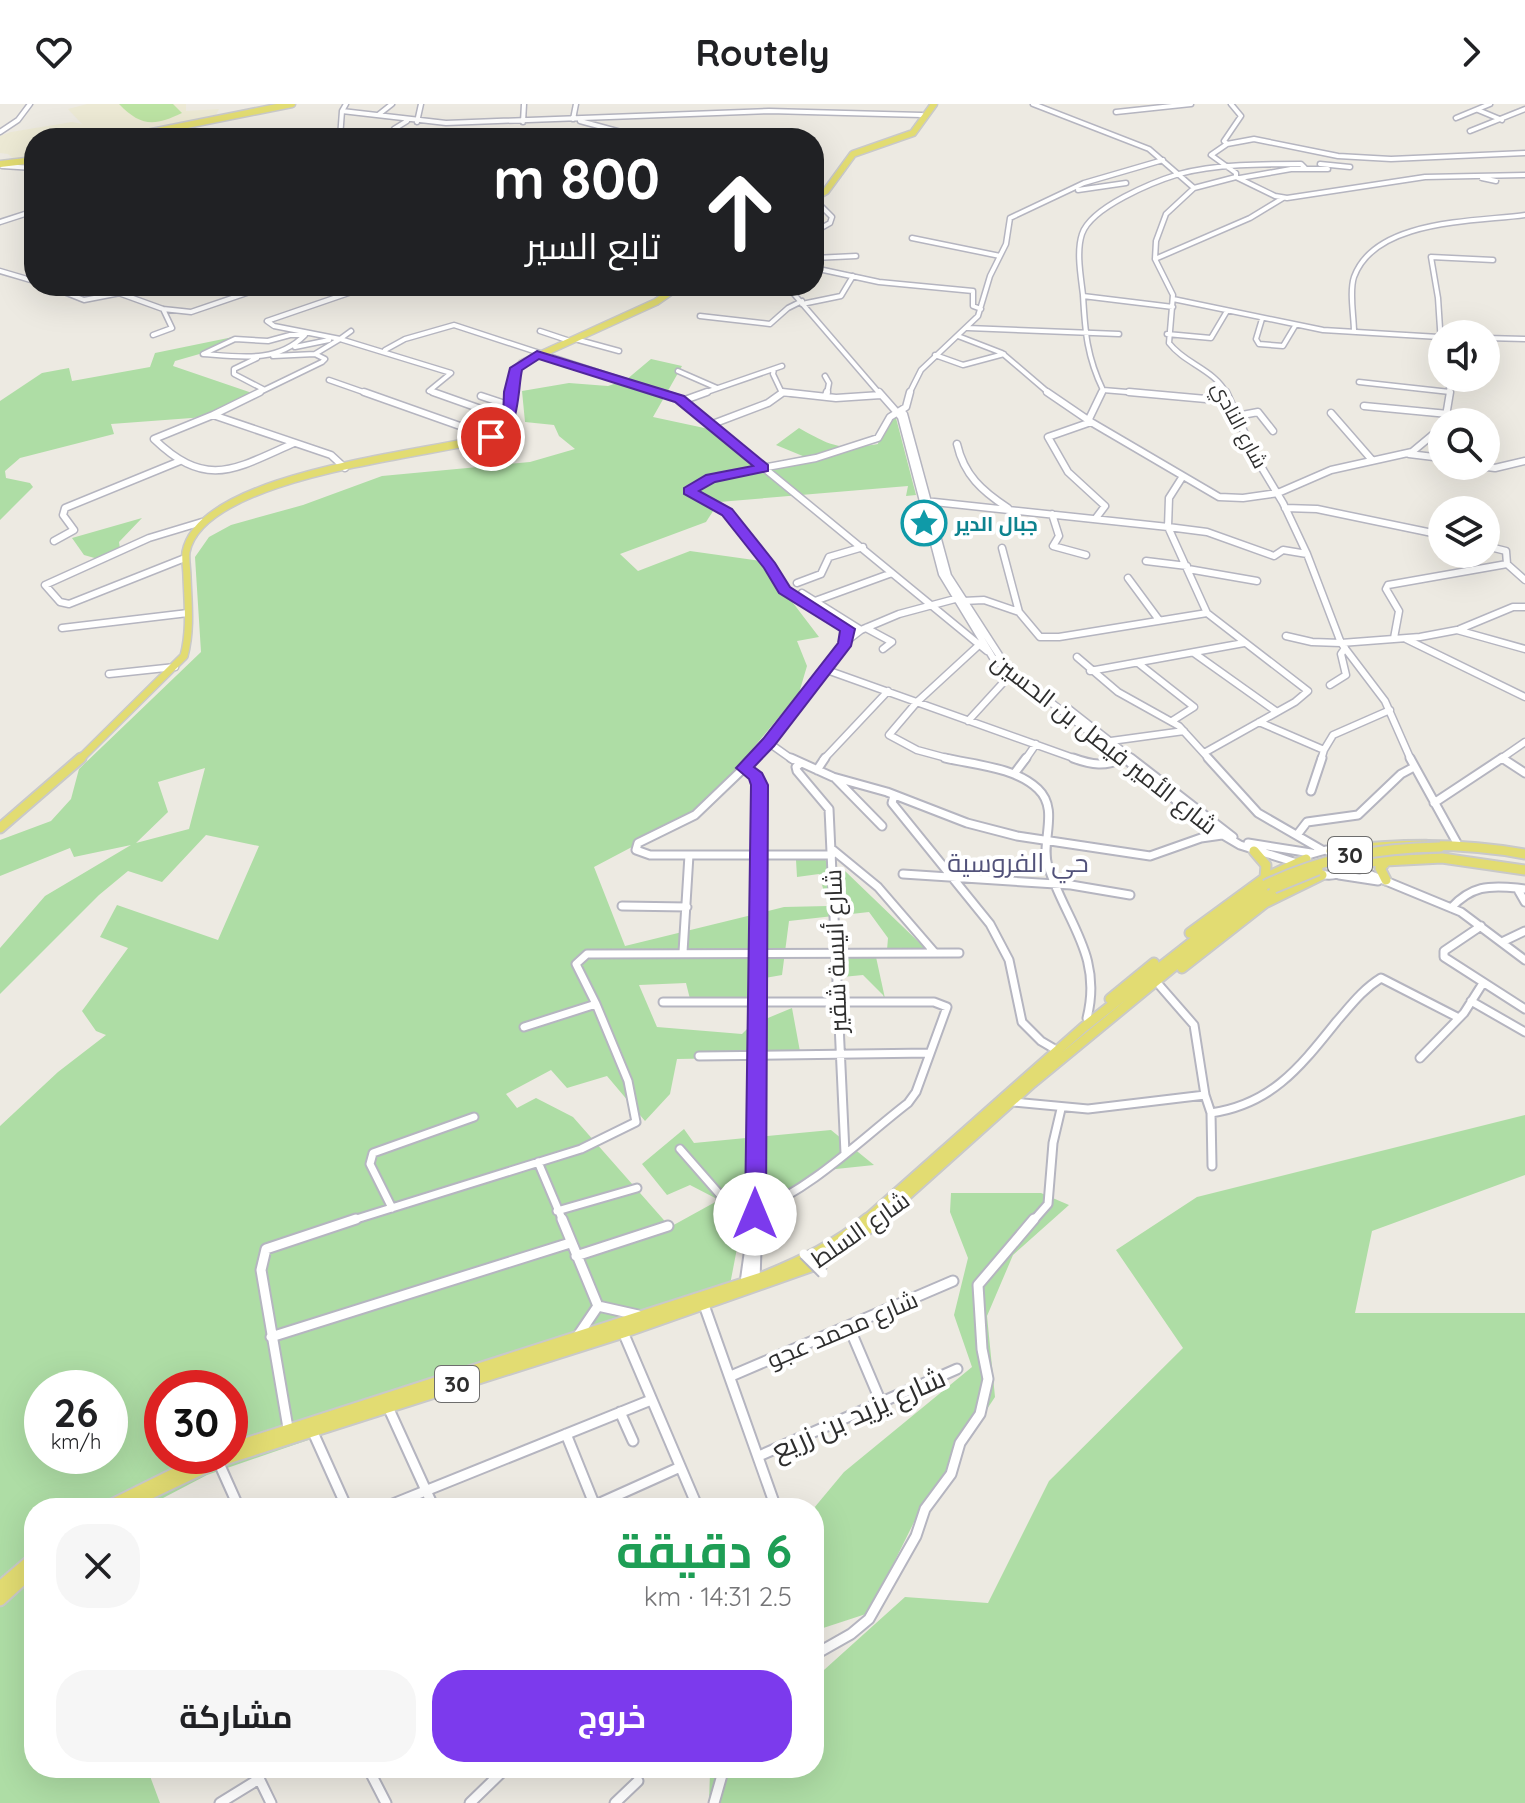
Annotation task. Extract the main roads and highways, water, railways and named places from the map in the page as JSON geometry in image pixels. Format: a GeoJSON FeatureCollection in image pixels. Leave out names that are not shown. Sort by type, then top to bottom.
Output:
{"type":"FeatureCollection","features":[{"type":"Feature","properties":{"kind":"main road"},"geometry":{"type":"LineString","coordinates":[[164,128],[283,104]]}},
{"type":"Feature","properties":{"kind":"main road"},"geometry":{"type":"LineString","coordinates":[[172,128],[292,104]]}},
{"type":"Feature","properties":{"kind":"main road"},"geometry":{"type":"LineString","coordinates":[[824,188],[851,152],[906,133],[916,126],[931,104]]}},
{"type":"Feature","properties":{"kind":"main road"},"geometry":{"type":"LineString","coordinates":[[824,193],[853,154],[917,130],[931,104]]}},
{"type":"Feature","properties":{"kind":"main road"},"geometry":{"type":"LineString","coordinates":[[1,165],[24,162]]}},
{"type":"Feature","properties":{"kind":"main road"},"geometry":{"type":"LineString","coordinates":[[0,828],[73,765],[175,667],[186,652],[188,613],[185,558],[191,538],[202,522],[223,504],[291,480],[491,437],[503,429],[509,419],[514,374],[522,363],[665,296]]}},
{"type":"Feature","properties":{"kind":"main road"},"geometry":{"type":"LineString","coordinates":[[1326,850],[1406,842],[1457,843],[1525,862]]}},
{"type":"Feature","properties":{"kind":"main road","name":"شارع السلط"},"geometry":{"type":"LineString","coordinates":[[248,1449],[623,1332],[809,1267],[836,1252],[913,1192],[1157,979],[1241,911],[1287,881],[1362,858],[1440,850],[1525,862]]}},
{"type":"Feature","properties":{"kind":"main road"},"geometry":{"type":"LineString","coordinates":[[1254,851],[1266,865],[1265,878]]}},
{"type":"Feature","properties":{"kind":"main road"},"geometry":{"type":"LineString","coordinates":[[1347,864],[1390,859],[1525,862]]}},
{"type":"Feature","properties":{"kind":"main road"},"geometry":{"type":"LineString","coordinates":[[1386,880],[1381,867],[1390,859]]}},
{"type":"Feature","properties":{"kind":"main road"},"geometry":{"type":"LineString","coordinates":[[1060,1048],[1087,1018],[1225,904],[1265,878],[1305,860]]}},
{"type":"Feature","properties":{"kind":"main road"},"geometry":{"type":"LineString","coordinates":[[1157,979],[1264,902],[1322,875]]}},
{"type":"Feature","properties":{"kind":"main road","name":"شارع السلط"},"geometry":{"type":"LineString","coordinates":[[248,1442],[644,1316],[803,1261],[853,1232],[1060,1048],[1157,979]]}},
{"type":"Feature","properties":{"kind":"main road","name":"شارع السلط"},"geometry":{"type":"LineString","coordinates":[[128,1498],[181,1474]]}},
{"type":"Feature","properties":{"kind":"main road","name":"شارع السلط"},"geometry":{"type":"LineString","coordinates":[[150,1498],[189,1474]]}},
{"type":"Feature","properties":{"kind":"main road"},"geometry":{"type":"LineString","coordinates":[[0,1587],[24,1567]]}},
{"type":"Feature","properties":{"kind":"main road"},"geometry":{"type":"LineString","coordinates":[[0,1600],[24,1578]]}},
{"type":"Feature","properties":{"kind":"place","name":"جبال الدير"},"geometry":{"type":"Point","coordinates":[924,523]}},
{"type":"Feature","properties":{"kind":"district","name":"حي الفروسية"},"geometry":{"type":"Point","coordinates":[1018,862]}}]}
